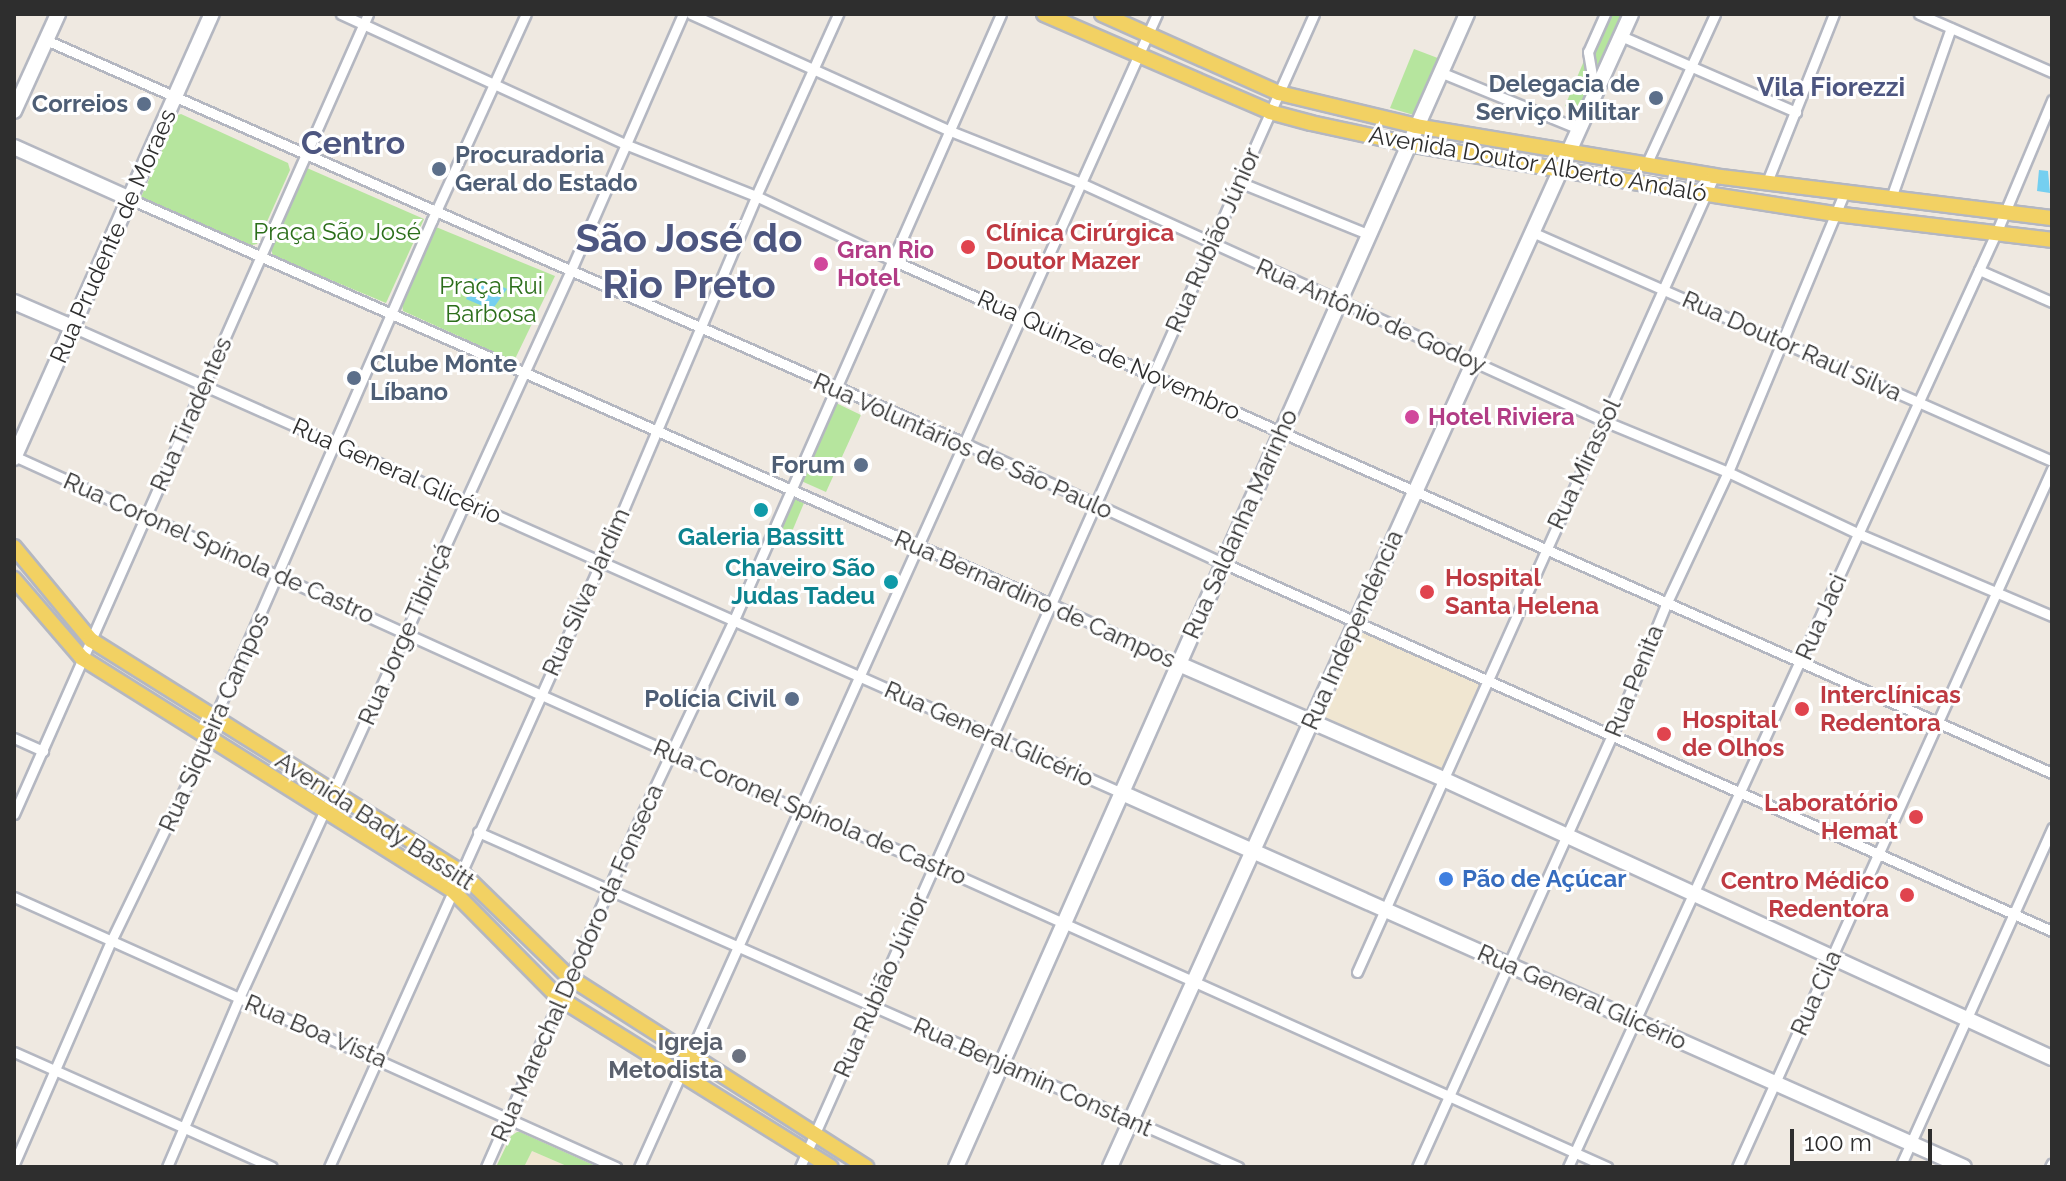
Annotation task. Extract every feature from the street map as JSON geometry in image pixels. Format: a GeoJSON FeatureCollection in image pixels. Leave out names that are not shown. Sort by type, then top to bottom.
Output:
{"type":"FeatureCollection","features":[{"type":"Feature","properties":{"kind":"main road","name":"Avenida Doutor Alberto Andaló"},"geometry":{"type":"LineString","coordinates":[[1044,14],[1270,112],[1408,144],[1835,214],[2052,240]]}},
{"type":"Feature","properties":{"kind":"main road","name":"Avenida Doutor Alberto Andaló"},"geometry":{"type":"LineString","coordinates":[[1102,14],[1279,93],[1416,126],[1714,176],[2052,218]]}},
{"type":"Feature","properties":{"kind":"main road","name":"Avenida Bady Bassitt"},"geometry":{"type":"LineString","coordinates":[[14,547],[91,640],[461,872],[569,977],[866,1167]]}},
{"type":"Feature","properties":{"kind":"main road","name":"Avenida Bady Bassitt"},"geometry":{"type":"LineString","coordinates":[[14,579],[82,658],[453,891],[559,998],[831,1167]]}},
{"type":"Feature","properties":{"kind":"street"},"geometry":{"type":"LineString","coordinates":[[14,111],[58,14]]}},
{"type":"Feature","properties":{"kind":"street","name":"Rua Prudente de Moraes"},"geometry":{"type":"LineString","coordinates":[[14,457],[212,14]]}},
{"type":"Feature","properties":{"kind":"street","name":"Rua Quinze de Novembro"},"geometry":{"type":"LineString","coordinates":[[341,14],[625,144],[756,196],[892,260],[2052,773]]}},
{"type":"Feature","properties":{"kind":"street","name":"Rua Tiradentes"},"geometry":{"type":"LineString","coordinates":[[14,814],[368,14]]}},
{"type":"Feature","properties":{"kind":"street","name":"Rua Siqueira Campos"},"geometry":{"type":"LineString","coordinates":[[14,1164],[112,939],[209,738],[215,717],[280,575],[436,211],[526,14]]}},
{"type":"Feature","properties":{"kind":"street","name":"Rua Jorge Tibiriçá"},"geometry":{"type":"LineString","coordinates":[[167,1167],[239,998],[335,793],[463,501],[571,270],[683,14]]}},
{"type":"Feature","properties":{"kind":"street","name":"Rua Antônio de Godoy"},"geometry":{"type":"LineString","coordinates":[[691,14],[948,130],[1081,183],[1604,421],[1728,472],[1859,534],[2052,616]]}},
{"type":"Feature","properties":{"kind":"street","name":"Rua Silva Jardim"},"geometry":{"type":"LineString","coordinates":[[329,1167],[539,694],[601,562],[756,196],[838,14]]}},
{"type":"Feature","properties":{"kind":"street","name":"Rua Marechal Deodoro da Fonseca"},"geometry":{"type":"LineString","coordinates":[[486,1167],[559,998],[733,622],[1001,14]]}},
{"type":"Feature","properties":{"kind":"street"},"geometry":{"type":"LineString","coordinates":[[639,1167],[1157,14]]}},
{"type":"Feature","properties":{"kind":"street","name":"Rua Rubião Júnior"},"geometry":{"type":"LineString","coordinates":[[800,1167],[1314,14]]}},
{"type":"Feature","properties":{"kind":"street","name":"Rua Saldanha Marinho"},"geometry":{"type":"LineString","coordinates":[[956,1167],[1467,14]]}},
{"type":"Feature","properties":{"kind":"street"},"geometry":{"type":"LineString","coordinates":[[1595,93],[1588,52],[1605,14]]}},
{"type":"Feature","properties":{"kind":"street","name":"Rua Independência"},"geometry":{"type":"LineString","coordinates":[[1110,1167],[1631,14]]}},
{"type":"Feature","properties":{"kind":"street"},"geometry":{"type":"LineString","coordinates":[[1646,165],[1715,14]]}},
{"type":"Feature","properties":{"kind":"street"},"geometry":{"type":"LineString","coordinates":[[1767,182],[1834,14]]}},
{"type":"Feature","properties":{"kind":"street"},"geometry":{"type":"LineString","coordinates":[[1919,14],[2052,72]]}},
{"type":"Feature","properties":{"kind":"street"},"geometry":{"type":"LineString","coordinates":[[1891,198],[1951,28]]}},
{"type":"Feature","properties":{"kind":"street"},"geometry":{"type":"LineString","coordinates":[[1621,36],[1796,112]]}},
{"type":"Feature","properties":{"kind":"street","name":"Rua Voluntários de São Paulo"},"geometry":{"type":"LineString","coordinates":[[46,40],[964,443],[1223,563],[1490,679],[1741,794],[1880,852],[2052,931]]}},
{"type":"Feature","properties":{"kind":"street"},"geometry":{"type":"LineString","coordinates":[[1440,72],[1579,129]]}},
{"type":"Feature","properties":{"kind":"street","name":"Rua Jaci"},"geometry":{"type":"LineString","coordinates":[[1568,1167],[1919,403],[2052,100]]}},
{"type":"Feature","properties":{"kind":"street","name":"Rua Bernardino de Campos"},"geometry":{"type":"LineString","coordinates":[[14,147],[1443,779],[2052,1058]]}},
{"type":"Feature","properties":{"kind":"street","name":"Rua Mirassol"},"geometry":{"type":"LineString","coordinates":[[1357,972],[1714,176]]}},
{"type":"Feature","properties":{"kind":"street"},"geometry":{"type":"LineString","coordinates":[[1239,182],[1368,234]]}},
{"type":"Feature","properties":{"kind":"street","name":"Rua Penita"},"geometry":{"type":"LineString","coordinates":[[1417,1167],[1612,736],[1667,602],[1728,472],[1844,193]]}},
{"type":"Feature","properties":{"kind":"street","name":"Rua Doutor Raul Silva"},"geometry":{"type":"LineString","coordinates":[[1532,232],[2052,461]]}},
{"type":"Feature","properties":{"kind":"street"},"geometry":{"type":"LineString","coordinates":[[1979,270],[2052,302]]}},
{"type":"Feature","properties":{"kind":"street","name":"Rua General Glicério"},"geometry":{"type":"LineString","coordinates":[[14,302],[1964,1167]]}},
{"type":"Feature","properties":{"kind":"street","name":"Rua Coronel Spínola de Castro"},"geometry":{"type":"LineString","coordinates":[[14,457],[539,694],[800,810],[934,865],[1192,984],[1607,1167]]}},
{"type":"Feature","properties":{"kind":"street","name":"Rua Cila"},"geometry":{"type":"LineString","coordinates":[[1737,1167],[2052,469]]}},
{"type":"Feature","properties":{"kind":"street"},"geometry":{"type":"LineString","coordinates":[[14,738],[43,751]]}},
{"type":"Feature","properties":{"kind":"street"},"geometry":{"type":"LineString","coordinates":[[1900,1167],[2052,828]]}},
{"type":"Feature","properties":{"kind":"street","name":"Rua Benjamin Constant"},"geometry":{"type":"LineString","coordinates":[[478,832],[1238,1167]]}},
{"type":"Feature","properties":{"kind":"street","name":"Rua Boa Vista"},"geometry":{"type":"LineString","coordinates":[[14,897],[377,1057],[508,1120],[616,1167]]}},
{"type":"Feature","properties":{"kind":"street"},"geometry":{"type":"LineString","coordinates":[[14,1052],[272,1167]]}},
{"type":"Feature","properties":{"kind":"shaded area"},"geometry":{"type":"Polygon","coordinates":[[[1359,631],[1481,685],[1442,770],[1321,716],[1359,631]]]}},
{"type":"Feature","properties":{"kind":"shaded area"},"geometry":{"type":"Polygon","coordinates":[[[532,1151],[569,1167],[524,1167],[532,1151]]]}},
{"type":"Feature","properties":{"kind":"green space"},"geometry":{"type":"Polygon","coordinates":[[[1607,14],[1628,14],[1596,86],[1590,54],[1607,14]]]}},
{"type":"Feature","properties":{"kind":"green space"},"geometry":{"type":"Polygon","coordinates":[[[1414,49],[1443,60],[1417,116],[1390,108],[1414,49]]]}},
{"type":"Feature","properties":{"kind":"green space"},"geometry":{"type":"Polygon","coordinates":[[[1586,56],[1591,89],[1580,114],[1565,106],[1586,56]]]}},
{"type":"Feature","properties":{"kind":"green space"},"geometry":{"type":"Polygon","coordinates":[[[181,114],[288,163],[290,170],[257,244],[246,246],[141,197],[181,114]]]}},
{"type":"Feature","properties":{"kind":"green space","name":"Praça São José"},"geometry":{"type":"Polygon","coordinates":[[[307,168],[424,219],[386,303],[273,256],[271,249],[307,168]]]}},
{"type":"Feature","properties":{"kind":"green space","name":"Praça Rui Barbosa"},"geometry":{"type":"Polygon","coordinates":[[[436,227],[555,276],[514,361],[403,311],[402,304],[436,227]]]}},
{"type":"Feature","properties":{"kind":"green space"},"geometry":{"type":"Polygon","coordinates":[[[834,402],[861,415],[826,492],[799,480],[834,402]]]}},
{"type":"Feature","properties":{"kind":"green space"},"geometry":{"type":"Polygon","coordinates":[[[793,498],[804,503],[791,534],[781,527],[793,498]]]}},
{"type":"Feature","properties":{"kind":"green space"},"geometry":{"type":"Polygon","coordinates":[[[517,1132],[598,1167],[569,1167],[532,1151],[524,1167],[496,1167],[511,1136],[517,1132]]]}},
{"type":"Feature","properties":{"kind":"water"},"geometry":{"type":"Polygon","coordinates":[[[2039,170],[2048,171],[2050,193],[2037,191],[2039,170]]]}},
{"type":"Feature","properties":{"kind":"water"},"geometry":{"type":"Polygon","coordinates":[[[475,278],[494,288],[497,284],[507,289],[492,310],[466,299],[475,278]]]}},
{"type":"Feature","properties":{"kind":"place","name":"Delegacia de Serviço Militar"},"geometry":{"type":"Point","coordinates":[1656,98]}},
{"type":"Feature","properties":{"kind":"place","name":"Correios"},"geometry":{"type":"Point","coordinates":[144,104]}},
{"type":"Feature","properties":{"kind":"place","name":"Procuradoria Geral do Estado"},"geometry":{"type":"Point","coordinates":[439,169]}},
{"type":"Feature","properties":{"kind":"place","name":"Clínica Cirúrgica Doutor Mazer"},"geometry":{"type":"Point","coordinates":[968,247]}},
{"type":"Feature","properties":{"kind":"place","name":"Gran Rio Hotel"},"geometry":{"type":"Point","coordinates":[821,264]}},
{"type":"Feature","properties":{"kind":"place","name":"Clube Monte Líbano"},"geometry":{"type":"Point","coordinates":[354,378]}},
{"type":"Feature","properties":{"kind":"place","name":"Hotel Riviera"},"geometry":{"type":"Point","coordinates":[1412,417]}},
{"type":"Feature","properties":{"kind":"place","name":"Forum"},"geometry":{"type":"Point","coordinates":[861,465]}},
{"type":"Feature","properties":{"kind":"place","name":"Galeria Bassitt"},"geometry":{"type":"Point","coordinates":[761,510]}},
{"type":"Feature","properties":{"kind":"place","name":"Chaveiro São Judas Tadeu"},"geometry":{"type":"Point","coordinates":[891,582]}},
{"type":"Feature","properties":{"kind":"place","name":"Hospital Santa Helena"},"geometry":{"type":"Point","coordinates":[1427,592]}},
{"type":"Feature","properties":{"kind":"place","name":"Polícia Civil"},"geometry":{"type":"Point","coordinates":[792,699]}},
{"type":"Feature","properties":{"kind":"place","name":"Interclínicas Redentora"},"geometry":{"type":"Point","coordinates":[1802,709]}},
{"type":"Feature","properties":{"kind":"place","name":"Hospital de Olhos"},"geometry":{"type":"Point","coordinates":[1664,734]}},
{"type":"Feature","properties":{"kind":"place","name":"Laboratório Hemat"},"geometry":{"type":"Point","coordinates":[1916,817]}},
{"type":"Feature","properties":{"kind":"place","name":"Pão de Açúcar"},"geometry":{"type":"Point","coordinates":[1446,879]}},
{"type":"Feature","properties":{"kind":"place","name":"Centro Médico Redentora"},"geometry":{"type":"Point","coordinates":[1907,895]}},
{"type":"Feature","properties":{"kind":"place","name":"Igreja Metodista"},"geometry":{"type":"Point","coordinates":[739,1056]}},
{"type":"Feature","properties":{"kind":"district","name":"Vila Fiorezzi"},"geometry":{"type":"Point","coordinates":[1831,88]}},
{"type":"Feature","properties":{"kind":"district","name":"Centro"},"geometry":{"type":"Point","coordinates":[353,143]}},
{"type":"Feature","properties":{"kind":"district","name":"São José do Rio Preto"},"geometry":{"type":"Point","coordinates":[689,261]}}]}
